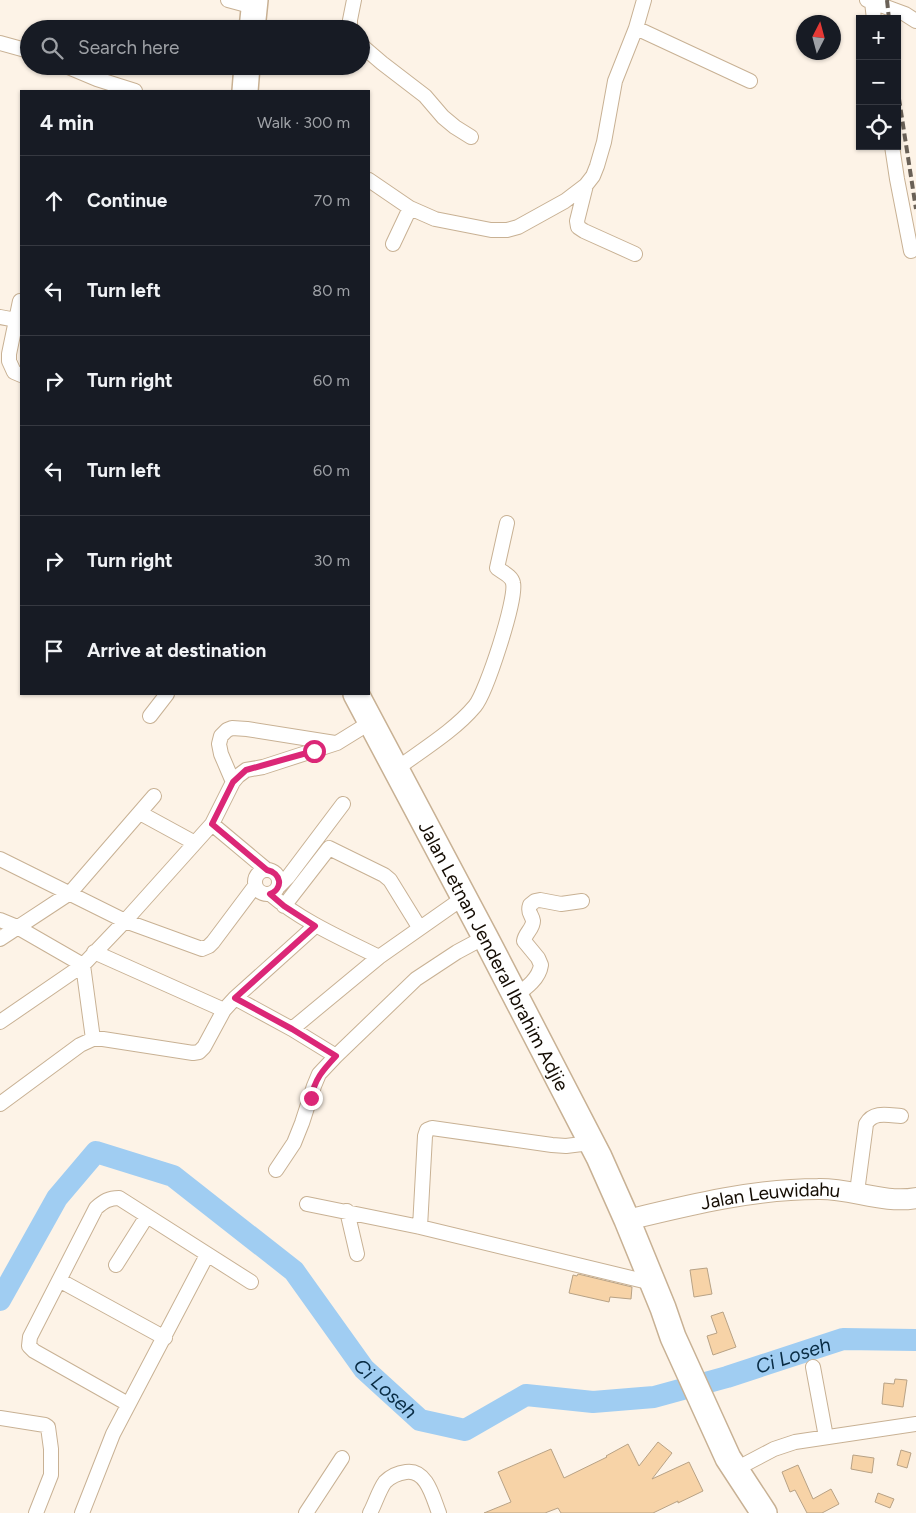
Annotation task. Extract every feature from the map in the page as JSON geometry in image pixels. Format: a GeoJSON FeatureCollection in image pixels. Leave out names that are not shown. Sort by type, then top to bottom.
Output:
{"type":"FeatureCollection","features":[{"type":"Feature","properties":{"kind":"highway"},"geometry":{"type":"LineString","coordinates":[[245,90],[246,75]]}},
{"type":"Feature","properties":{"kind":"highway","name":"Jalan Letnan Jenderal Ibrahim Adjie"},"geometry":{"type":"LineString","coordinates":[[357,695],[485,937],[598,1157],[627,1220],[673,1337],[731,1464],[764,1513]]}},
{"type":"Feature","properties":{"kind":"street"},"geometry":{"type":"LineString","coordinates":[[228,0],[254,12]]}},
{"type":"Feature","properties":{"kind":"street"},"geometry":{"type":"LineString","coordinates":[[350,20],[354,0]]}},
{"type":"Feature","properties":{"kind":"street"},"geometry":{"type":"LineString","coordinates":[[370,181],[410,208],[435,219],[491,230],[506,230],[518,227],[565,201],[586,185],[593,176],[604,142],[615,81],[636,28],[644,0]]}},
{"type":"Feature","properties":{"kind":"street"},"geometry":{"type":"LineString","coordinates":[[869,1],[873,15]]}},
{"type":"Feature","properties":{"kind":"street"},"geometry":{"type":"LineString","coordinates":[[869,1],[905,14],[916,21]]}},
{"type":"Feature","properties":{"kind":"street"},"geometry":{"type":"LineString","coordinates":[[636,28],[750,81]]}},
{"type":"Feature","properties":{"kind":"street"},"geometry":{"type":"LineString","coordinates":[[0,44],[20,50]]}},
{"type":"Feature","properties":{"kind":"street"},"geometry":{"type":"LineString","coordinates":[[370,53],[425,96],[443,117],[471,137]]}},
{"type":"Feature","properties":{"kind":"street"},"geometry":{"type":"LineString","coordinates":[[91,75],[132,90]]}},
{"type":"Feature","properties":{"kind":"street"},"geometry":{"type":"LineString","coordinates":[[893,150],[911,251]]}},
{"type":"Feature","properties":{"kind":"street"},"geometry":{"type":"LineString","coordinates":[[586,185],[577,221],[578,226],[584,231],[635,254]]}},
{"type":"Feature","properties":{"kind":"street"},"geometry":{"type":"LineString","coordinates":[[393,244],[410,208]]}},
{"type":"Feature","properties":{"kind":"street"},"geometry":{"type":"LineString","coordinates":[[20,303],[9,361],[14,372],[20,375]]}},
{"type":"Feature","properties":{"kind":"street"},"geometry":{"type":"LineString","coordinates":[[0,318],[16,320]]}},
{"type":"Feature","properties":{"kind":"street"},"geometry":{"type":"LineString","coordinates":[[395,770],[455,726],[482,696],[504,630],[513,587],[511,579],[497,568],[507,523]]}},
{"type":"Feature","properties":{"kind":"street"},"geometry":{"type":"LineString","coordinates":[[150,716],[166,695]]}},
{"type":"Feature","properties":{"kind":"street"},"geometry":{"type":"LineString","coordinates":[[0,1022],[82,964],[125,921],[212,824],[233,782],[246,770],[282,761],[337,743],[371,722]]}},
{"type":"Feature","properties":{"kind":"street"},"geometry":{"type":"LineString","coordinates":[[233,782],[219,744],[221,736],[226,730],[232,728],[247,729],[337,743]]}},
{"type":"Feature","properties":{"kind":"street"},"geometry":{"type":"LineString","coordinates":[[0,939],[70,893],[154,796]]}},
{"type":"Feature","properties":{"kind":"street"},"geometry":{"type":"LineString","coordinates":[[255,886],[262,894],[275,890],[288,877],[344,804]]}},
{"type":"Feature","properties":{"kind":"street"},"geometry":{"type":"LineString","coordinates":[[140,813],[195,842]]}},
{"type":"Feature","properties":{"kind":"street"},"geometry":{"type":"LineString","coordinates":[[212,824],[267,870],[277,875],[279,880],[275,890]]}},
{"type":"Feature","properties":{"kind":"street"},"geometry":{"type":"LineString","coordinates":[[314,842],[384,875],[390,880],[418,928]]}},
{"type":"Feature","properties":{"kind":"street"},"geometry":{"type":"LineString","coordinates":[[284,906],[328,848]]}},
{"type":"Feature","properties":{"kind":"street"},"geometry":{"type":"LineString","coordinates":[[0,859],[125,921],[202,949],[213,942],[255,886],[258,874],[267,870]]}},
{"type":"Feature","properties":{"kind":"street"},"geometry":{"type":"LineString","coordinates":[[275,890],[284,906],[315,926],[379,957]]}},
{"type":"Feature","properties":{"kind":"street"},"geometry":{"type":"LineString","coordinates":[[292,1029],[379,957],[463,898]]}},
{"type":"Feature","properties":{"kind":"street"},"geometry":{"type":"LineString","coordinates":[[515,996],[538,975],[541,965],[538,958],[524,941],[525,935],[533,921],[528,912],[530,905],[540,900],[561,904],[582,901]]}},
{"type":"Feature","properties":{"kind":"street"},"geometry":{"type":"LineString","coordinates":[[0,920],[17,927],[82,964]]}},
{"type":"Feature","properties":{"kind":"street"},"geometry":{"type":"LineString","coordinates":[[0,1104],[80,1045],[93,1039],[113,1040],[193,1054],[199,1052],[204,1047],[224,1010],[235,998],[315,926]]}},
{"type":"Feature","properties":{"kind":"street"},"geometry":{"type":"LineString","coordinates":[[276,1170],[294,1143],[319,1074],[416,979],[457,952],[485,937]]}},
{"type":"Feature","properties":{"kind":"street"},"geometry":{"type":"LineString","coordinates":[[94,952],[224,1010]]}},
{"type":"Feature","properties":{"kind":"street"},"geometry":{"type":"LineString","coordinates":[[82,964],[93,1039]]}},
{"type":"Feature","properties":{"kind":"street"},"geometry":{"type":"LineString","coordinates":[[235,998],[292,1029],[336,1056]]}},
{"type":"Feature","properties":{"kind":"street"},"geometry":{"type":"LineString","coordinates":[[857,1192],[868,1120],[872,1116],[878,1115],[901,1116]]}},
{"type":"Feature","properties":{"kind":"street"},"geometry":{"type":"LineString","coordinates":[[420,1227],[425,1136],[428,1130],[432,1128],[552,1145],[566,1146],[590,1142]]}},
{"type":"Feature","properties":{"kind":"street","name":"Jalan Leuwidahu"},"geometry":{"type":"LineString","coordinates":[[627,1220],[721,1199],[775,1191],[818,1188],[857,1192],[892,1199],[916,1198]]}},
{"type":"Feature","properties":{"kind":"street"},"geometry":{"type":"LineString","coordinates":[[128,1404],[34,1352],[29,1346],[30,1337],[59,1280],[96,1208],[103,1201],[110,1198],[119,1198],[251,1282]]}},
{"type":"Feature","properties":{"kind":"street"},"geometry":{"type":"LineString","coordinates":[[307,1204],[420,1227],[652,1283]]}},
{"type":"Feature","properties":{"kind":"street"},"geometry":{"type":"LineString","coordinates":[[347,1211],[357,1254]]}},
{"type":"Feature","properties":{"kind":"street"},"geometry":{"type":"LineString","coordinates":[[116,1265],[147,1216]]}},
{"type":"Feature","properties":{"kind":"street"},"geometry":{"type":"LineString","coordinates":[[82,1513],[113,1434],[165,1338],[207,1254]]}},
{"type":"Feature","properties":{"kind":"street"},"geometry":{"type":"LineString","coordinates":[[59,1280],[165,1338]]}},
{"type":"Feature","properties":{"kind":"street"},"geometry":{"type":"LineString","coordinates":[[813,1367],[826,1437]]}},
{"type":"Feature","properties":{"kind":"street"},"geometry":{"type":"LineString","coordinates":[[0,1418],[45,1425],[49,1430],[51,1475],[36,1513]]}},
{"type":"Feature","properties":{"kind":"street"},"geometry":{"type":"LineString","coordinates":[[731,1464],[795,1442],[916,1424]]}},
{"type":"Feature","properties":{"kind":"street"},"geometry":{"type":"LineString","coordinates":[[306,1513],[342,1458]]}},
{"type":"Feature","properties":{"kind":"street"},"geometry":{"type":"LineString","coordinates":[[370,1513],[385,1482],[398,1473],[411,1471],[421,1475],[429,1488],[439,1513]]}},
{"type":"Feature","properties":{"kind":"building"},"geometry":{"type":"Polygon","coordinates":[[[707,1268],[712,1294],[694,1297],[690,1270],[707,1268]]]}},
{"type":"Feature","properties":{"kind":"building"},"geometry":{"type":"Polygon","coordinates":[[[578,1274],[632,1287],[631,1299],[610,1297],[609,1302],[569,1293],[573,1275],[577,1276],[578,1274]]]}},
{"type":"Feature","properties":{"kind":"building"},"geometry":{"type":"Polygon","coordinates":[[[723,1312],[736,1347],[713,1355],[707,1336],[717,1333],[711,1316],[723,1312]]]}},
{"type":"Feature","properties":{"kind":"building"},"geometry":{"type":"Polygon","coordinates":[[[895,1379],[907,1380],[903,1407],[882,1404],[884,1383],[894,1384],[895,1379]]]}},
{"type":"Feature","properties":{"kind":"building"},"geometry":{"type":"Polygon","coordinates":[[[658,1442],[672,1453],[652,1479],[689,1462],[703,1491],[653,1513],[561,1513],[558,1508],[545,1513],[484,1513],[511,1502],[498,1472],[551,1449],[564,1478],[607,1457],[628,1444],[639,1466],[658,1442]]]}},
{"type":"Feature","properties":{"kind":"building"},"geometry":{"type":"Polygon","coordinates":[[[901,1450],[911,1453],[907,1468],[897,1465],[901,1450]]]}},
{"type":"Feature","properties":{"kind":"building"},"geometry":{"type":"Polygon","coordinates":[[[853,1455],[874,1458],[872,1473],[851,1469],[853,1455]]]}},
{"type":"Feature","properties":{"kind":"building"},"geometry":{"type":"Polygon","coordinates":[[[798,1465],[813,1499],[831,1489],[839,1504],[822,1513],[807,1513],[795,1490],[790,1492],[782,1472],[798,1465]]]}},
{"type":"Feature","properties":{"kind":"building"},"geometry":{"type":"Polygon","coordinates":[[[878,1493],[894,1499],[890,1508],[875,1502],[878,1493]]]}},
{"type":"Feature","properties":{"kind":"waterway","name":"Ci Loseh"},"geometry":{"type":"LineString","coordinates":[[0,1300],[57,1198],[96,1152],[173,1176],[294,1271],[364,1369],[420,1420],[465,1430],[526,1395],[593,1402],[654,1397],[727,1377],[843,1339],[916,1340]]}},
{"type":"Feature","properties":{"kind":"railway"},"geometry":{"type":"LineString","coordinates":[[887,0],[889,15]]}},
{"type":"Feature","properties":{"kind":"railway"},"geometry":{"type":"LineString","coordinates":[[900,105],[916,209]]}},
{"type":"Feature","properties":{"kind":"route"},"geometry":{"type":"LineString","coordinates":[[311,1098],[319,1074],[336,1056],[292,1029],[235,998],[315,926],[284,906],[270,894],[278,889],[279,880],[277,875],[267,870],[212,824],[233,782],[246,770],[314,751]]}}]}
